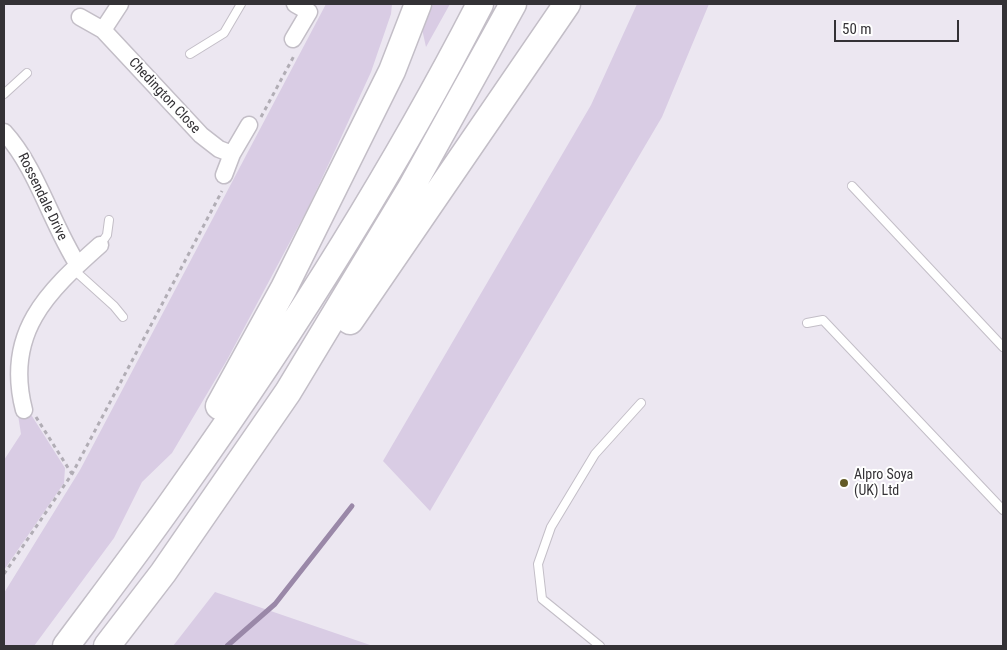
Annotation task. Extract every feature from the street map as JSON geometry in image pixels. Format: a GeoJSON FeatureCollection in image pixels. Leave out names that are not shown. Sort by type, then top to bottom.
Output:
{"type":"FeatureCollection","features":[{"type":"Feature","properties":{"kind":"highway"},"geometry":{"type":"LineString","coordinates":[[180,491],[215,412],[284,288],[392,71],[418,4]]}},
{"type":"Feature","properties":{"kind":"highway"},"geometry":{"type":"LineString","coordinates":[[66,646],[180,491],[300,312],[398,154],[480,4]]}},
{"type":"Feature","properties":{"kind":"highway"},"geometry":{"type":"LineString","coordinates":[[107,646],[163,573],[288,392],[411,188],[513,4]]}},
{"type":"Feature","properties":{"kind":"highway"},"geometry":{"type":"LineString","coordinates":[[288,392],[356,314],[567,4]]}},
{"type":"Feature","properties":{"kind":"street"},"geometry":{"type":"LineString","coordinates":[[103,30],[120,4]]}},
{"type":"Feature","properties":{"kind":"street"},"geometry":{"type":"LineString","coordinates":[[295,45],[306,7]]}},
{"type":"Feature","properties":{"kind":"street","name":"Chedington Close"},"geometry":{"type":"LineString","coordinates":[[80,17],[103,30],[201,135],[219,148],[232,154]]}},
{"type":"Feature","properties":{"kind":"street"},"geometry":{"type":"LineString","coordinates":[[224,181],[232,154],[254,123]]}},
{"type":"Feature","properties":{"kind":"street","name":"Rossendale Drive"},"geometry":{"type":"LineString","coordinates":[[4,132],[19,149],[76,267]]}},
{"type":"Feature","properties":{"kind":"street"},"geometry":{"type":"LineString","coordinates":[[24,410],[11,387],[26,332],[38,309],[54,288],[100,245]]}},
{"type":"Feature","properties":{"kind":"lane"},"geometry":{"type":"LineString","coordinates":[[190,54],[224,33],[241,4]]}},
{"type":"Feature","properties":{"kind":"lane"},"geometry":{"type":"LineString","coordinates":[[4,94],[27,72]]}},
{"type":"Feature","properties":{"kind":"lane"},"geometry":{"type":"LineString","coordinates":[[852,186],[1003,346]]}},
{"type":"Feature","properties":{"kind":"lane"},"geometry":{"type":"LineString","coordinates":[[100,245],[107,235],[109,220]]}},
{"type":"Feature","properties":{"kind":"lane"},"geometry":{"type":"LineString","coordinates":[[76,267],[114,306],[122,317]]}},
{"type":"Feature","properties":{"kind":"lane"},"geometry":{"type":"LineString","coordinates":[[807,323],[823,320],[1003,510]]}},
{"type":"Feature","properties":{"kind":"lane"},"geometry":{"type":"LineString","coordinates":[[600,646],[542,599],[538,564],[551,527],[595,454],[641,404]]}},
{"type":"Feature","properties":{"kind":"path"},"geometry":{"type":"LineString","coordinates":[[254,123],[295,45]]}},
{"type":"Feature","properties":{"kind":"path"},"geometry":{"type":"LineString","coordinates":[[4,574],[72,474],[224,181]]}},
{"type":"Feature","properties":{"kind":"path"},"geometry":{"type":"LineString","coordinates":[[24,410],[32,409],[72,474]]}},
{"type":"Feature","properties":{"kind":"shaded area"},"geometry":{"type":"Polygon","coordinates":[[[326,4],[392,4],[391,14],[371,72],[308,208],[227,360],[172,453],[142,482],[114,538],[34,646],[4,646],[4,593],[80,470],[326,4]]]}},
{"type":"Feature","properties":{"kind":"shaded area"},"geometry":{"type":"Polygon","coordinates":[[[433,4],[450,4],[426,47],[422,29],[433,4]]]}},
{"type":"Feature","properties":{"kind":"shaded area"},"geometry":{"type":"Polygon","coordinates":[[[637,4],[709,4],[662,117],[430,511],[383,461],[591,105],[637,4]]]}},
{"type":"Feature","properties":{"kind":"shaded area"},"geometry":{"type":"Polygon","coordinates":[[[30,413],[65,468],[64,483],[4,570],[4,460],[21,434],[18,415],[30,413]]]}},
{"type":"Feature","properties":{"kind":"shaded area"},"geometry":{"type":"Polygon","coordinates":[[[215,592],[373,646],[173,646],[215,592]]]}},
{"type":"Feature","properties":{"kind":"waterway"},"geometry":{"type":"LineString","coordinates":[[227,646],[275,604],[352,506]]}},
{"type":"Feature","properties":{"kind":"place","name":"Alpro Soya (UK) Ltd"},"geometry":{"type":"Point","coordinates":[844,483]}}]}
